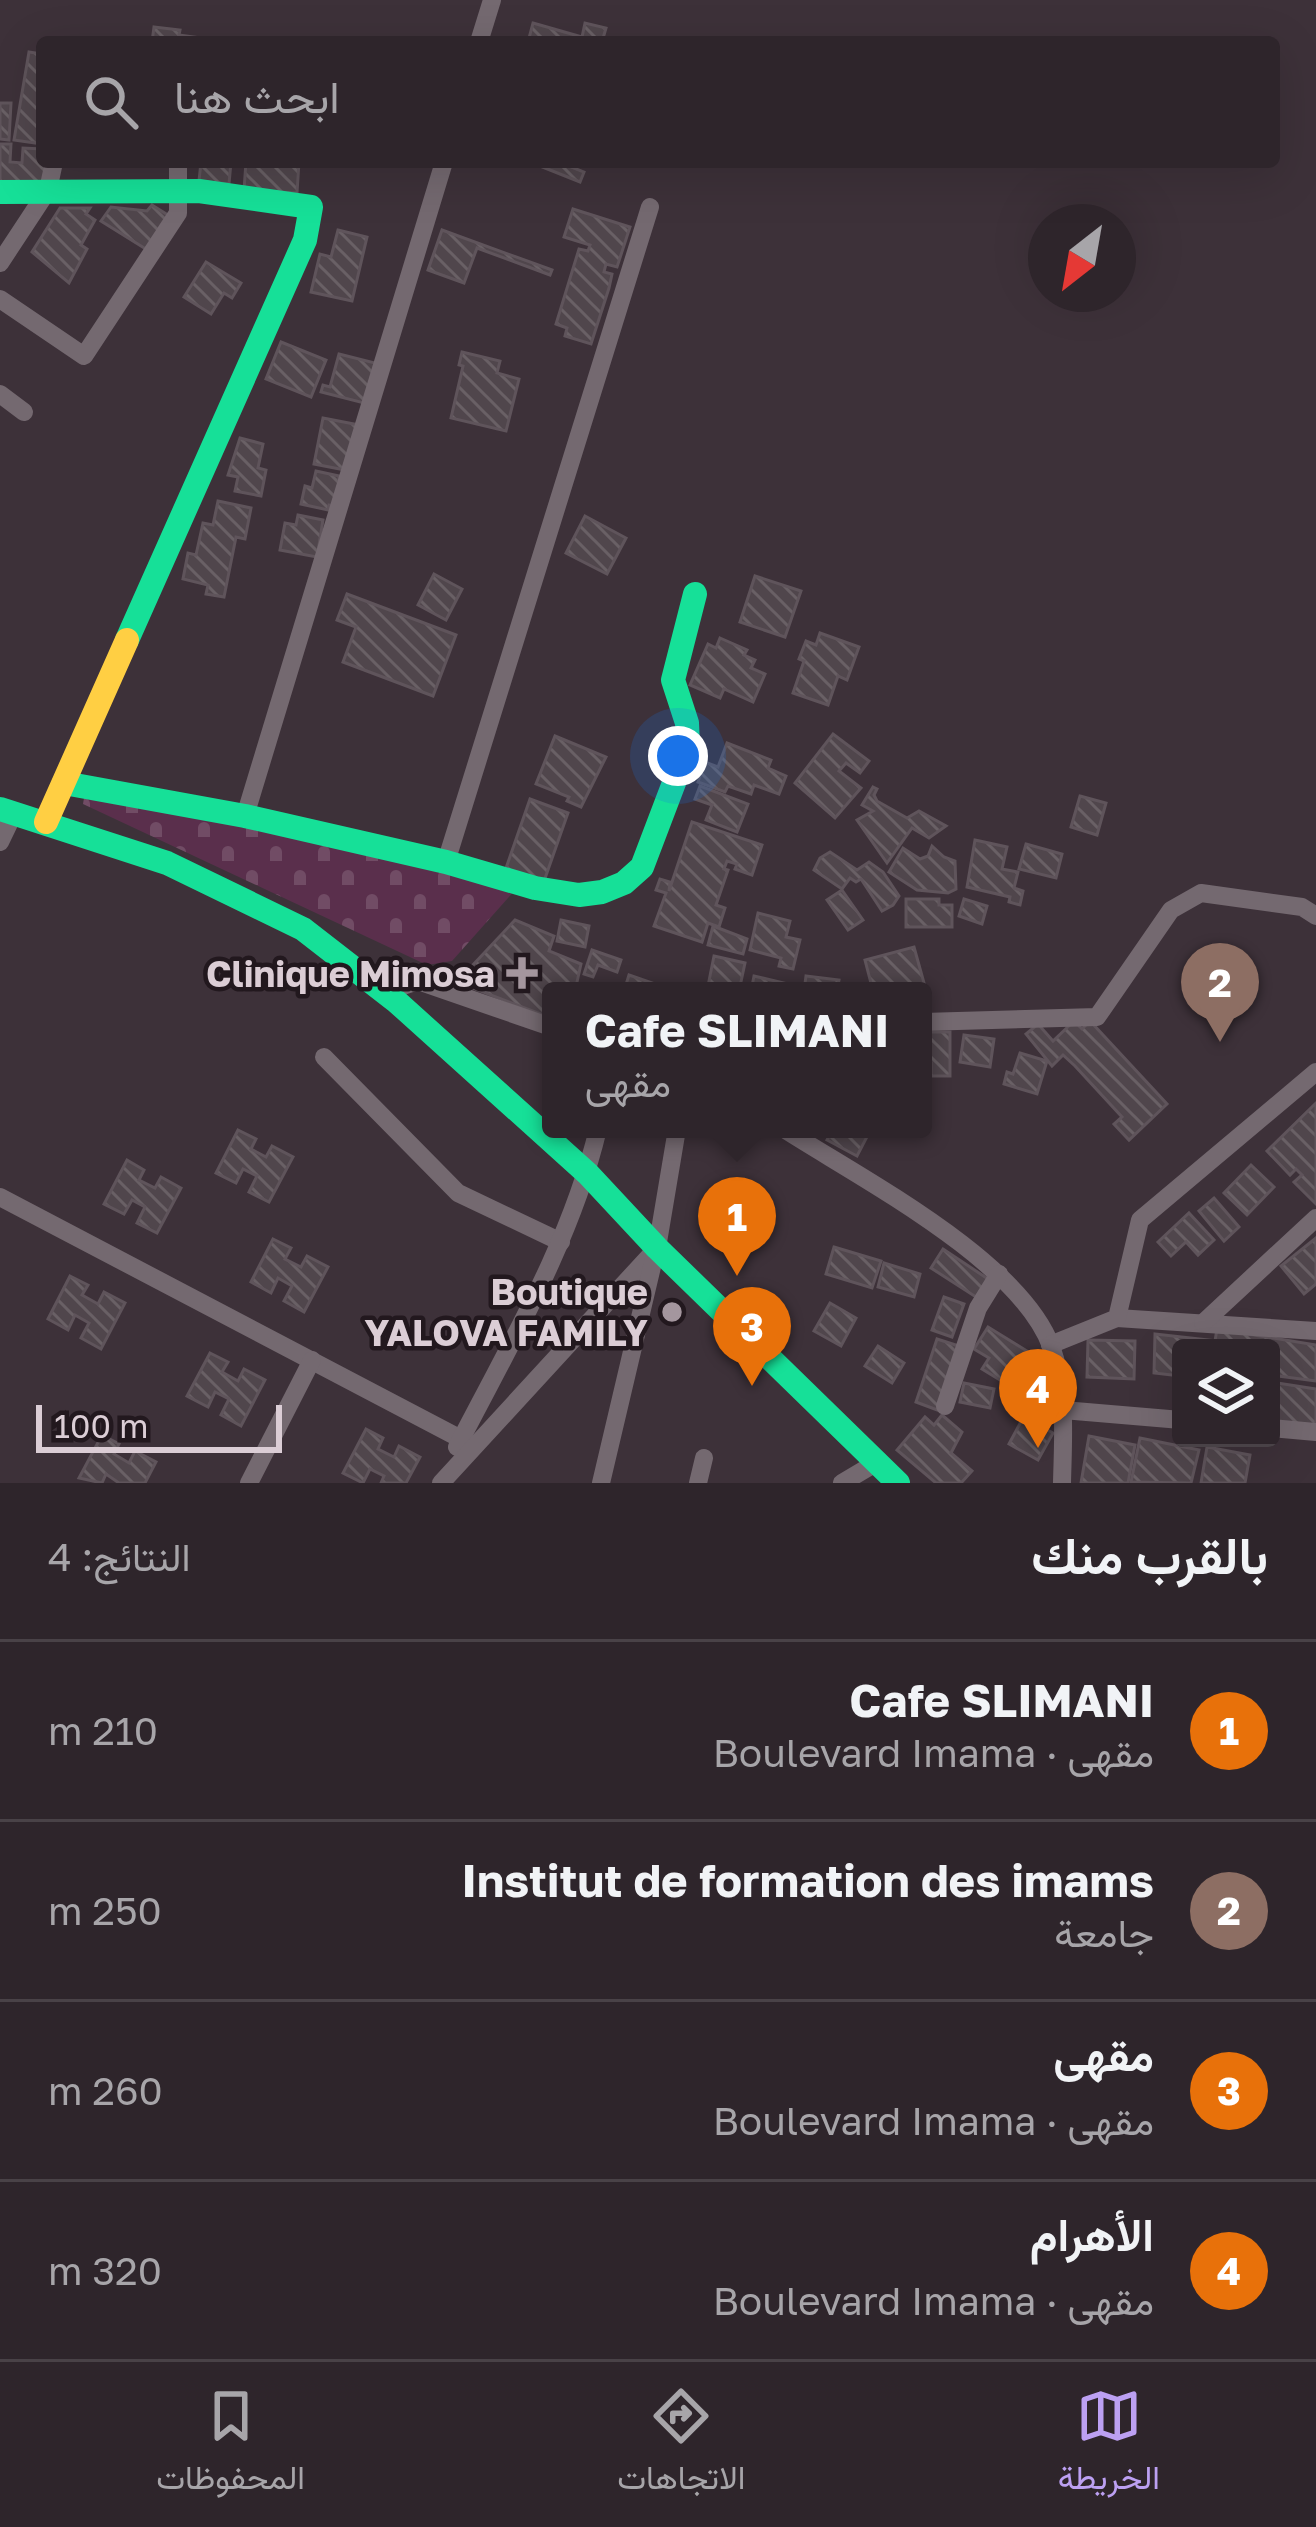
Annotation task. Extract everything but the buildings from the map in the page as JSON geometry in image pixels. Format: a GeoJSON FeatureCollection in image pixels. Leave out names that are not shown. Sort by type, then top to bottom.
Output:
{"type":"FeatureCollection","features":[{"type":"Feature","properties":{"kind":"street"},"geometry":{"type":"LineString","coordinates":[[481,36],[491,0]]}},
{"type":"Feature","properties":{"kind":"street"},"geometry":{"type":"LineString","coordinates":[[0,263],[48,190],[53,168]]}},
{"type":"Feature","properties":{"kind":"street"},"geometry":{"type":"LineString","coordinates":[[0,299],[84,356],[178,213],[178,168]]}},
{"type":"Feature","properties":{"kind":"street"},"geometry":{"type":"LineString","coordinates":[[245,816],[442,168]]}},
{"type":"Feature","properties":{"kind":"street"},"geometry":{"type":"LineString","coordinates":[[0,192],[177,192],[282,199],[311,207],[305,240],[46,822]]}},
{"type":"Feature","properties":{"kind":"street"},"geometry":{"type":"LineString","coordinates":[[446,862],[650,207]]}},
{"type":"Feature","properties":{"kind":"street"},"geometry":{"type":"LineString","coordinates":[[0,394],[24,412]]}},
{"type":"Feature","properties":{"kind":"street"},"geometry":{"type":"LineString","coordinates":[[64,783],[245,816],[446,862],[535,888],[579,895],[624,883],[642,867],[688,746],[687,723],[673,680],[694,594]]}},
{"type":"Feature","properties":{"kind":"street"},"geometry":{"type":"LineString","coordinates":[[0,842],[7,811],[46,822],[167,862],[303,929],[385,992],[542,1133]]}},
{"type":"Feature","properties":{"kind":"street"},"geometry":{"type":"LineString","coordinates":[[932,1022],[1096,1017],[1171,910],[1201,893],[1302,907],[1316,916]]}},
{"type":"Feature","properties":{"kind":"street"},"geometry":{"type":"LineString","coordinates":[[385,992],[418,981],[542,1024]]}},
{"type":"Feature","properties":{"kind":"street"},"geometry":{"type":"LineString","coordinates":[[324,1057],[458,1193],[561,1242]]}},
{"type":"Feature","properties":{"kind":"street"},"geometry":{"type":"LineString","coordinates":[[1117,1318],[1140,1220],[1316,1072]]}},
{"type":"Feature","properties":{"kind":"street"},"geometry":{"type":"LineString","coordinates":[[547,1138],[898,1483]]}},
{"type":"Feature","properties":{"kind":"street"},"geometry":{"type":"LineString","coordinates":[[440,1483],[561,1242],[596,1138]]}},
{"type":"Feature","properties":{"kind":"street"},"geometry":{"type":"LineString","coordinates":[[602,1483],[657,1248],[675,1138]]}},
{"type":"Feature","properties":{"kind":"street"},"geometry":{"type":"LineString","coordinates":[[798,1138],[939,1229],[999,1274],[1025,1305],[1051,1345],[1063,1409],[1062,1483]]}},
{"type":"Feature","properties":{"kind":"street"},"geometry":{"type":"LineString","coordinates":[[0,1197],[461,1438]]}},
{"type":"Feature","properties":{"kind":"street"},"geometry":{"type":"LineString","coordinates":[[1203,1323],[1316,1218]]}},
{"type":"Feature","properties":{"kind":"street"},"geometry":{"type":"LineString","coordinates":[[440,1483],[657,1248]]}},
{"type":"Feature","properties":{"kind":"street"},"geometry":{"type":"LineString","coordinates":[[945,1406],[978,1308],[999,1274]]}},
{"type":"Feature","properties":{"kind":"street"},"geometry":{"type":"LineString","coordinates":[[1051,1345],[1117,1318],[1316,1331]]}},
{"type":"Feature","properties":{"kind":"street"},"geometry":{"type":"LineString","coordinates":[[248,1483],[312,1360]]}},
{"type":"Feature","properties":{"kind":"street"},"geometry":{"type":"LineString","coordinates":[[1063,1409],[1172,1419]]}},
{"type":"Feature","properties":{"kind":"street"},"geometry":{"type":"LineString","coordinates":[[1280,1429],[1316,1432]]}},
{"type":"Feature","properties":{"kind":"street"},"geometry":{"type":"LineString","coordinates":[[698,1483],[704,1458]]}},
{"type":"Feature","properties":{"kind":"street"},"geometry":{"type":"LineString","coordinates":[[842,1483],[879,1461]]}},
{"type":"Feature","properties":{"kind":"green space"},"geometry":{"type":"Polygon","coordinates":[[[84,798],[236,822],[515,890],[452,961],[427,965],[83,804],[84,798]]]}},
{"type":"Feature","properties":{"kind":"traffic: fast"},"geometry":{"type":"LineString","coordinates":[[0,192],[199,191],[311,207],[305,240],[127,640]]}},
{"type":"Feature","properties":{"kind":"traffic: fast"},"geometry":{"type":"LineString","coordinates":[[64,783],[245,816],[446,862],[535,888],[579,895],[602,892],[624,883],[642,867],[688,746],[687,723],[673,680],[695,594]]}},
{"type":"Feature","properties":{"kind":"traffic: fast"},"geometry":{"type":"LineString","coordinates":[[0,809],[167,863],[303,929],[397,1002],[542,1133]]}},
{"type":"Feature","properties":{"kind":"traffic: fast"},"geometry":{"type":"LineString","coordinates":[[548,1138],[898,1483]]}},
{"type":"Feature","properties":{"kind":"traffic: slow"},"geometry":{"type":"LineString","coordinates":[[46,822],[127,640]]}},
{"type":"Feature","properties":{"kind":"place","name":"Clinique Mimosa"},"geometry":{"type":"Point","coordinates":[522,973]}},
{"type":"Feature","properties":{"kind":"place","name":"Institut de formation des imams"},"geometry":{"type":"Point","coordinates":[1220,1042]}},
{"type":"Feature","properties":{"kind":"place","name":"Cafe SLIMANI"},"geometry":{"type":"Point","coordinates":[737,1276]}},
{"type":"Feature","properties":{"kind":"place","name":"Boutique YALOVA FAMILY"},"geometry":{"type":"Point","coordinates":[672,1312]}},
{"type":"Feature","properties":{"kind":"place","name":"مقهى"},"geometry":{"type":"Point","coordinates":[752,1386]}},
{"type":"Feature","properties":{"kind":"place","name":"الأهرام"},"geometry":{"type":"Point","coordinates":[1038,1448]}}]}
